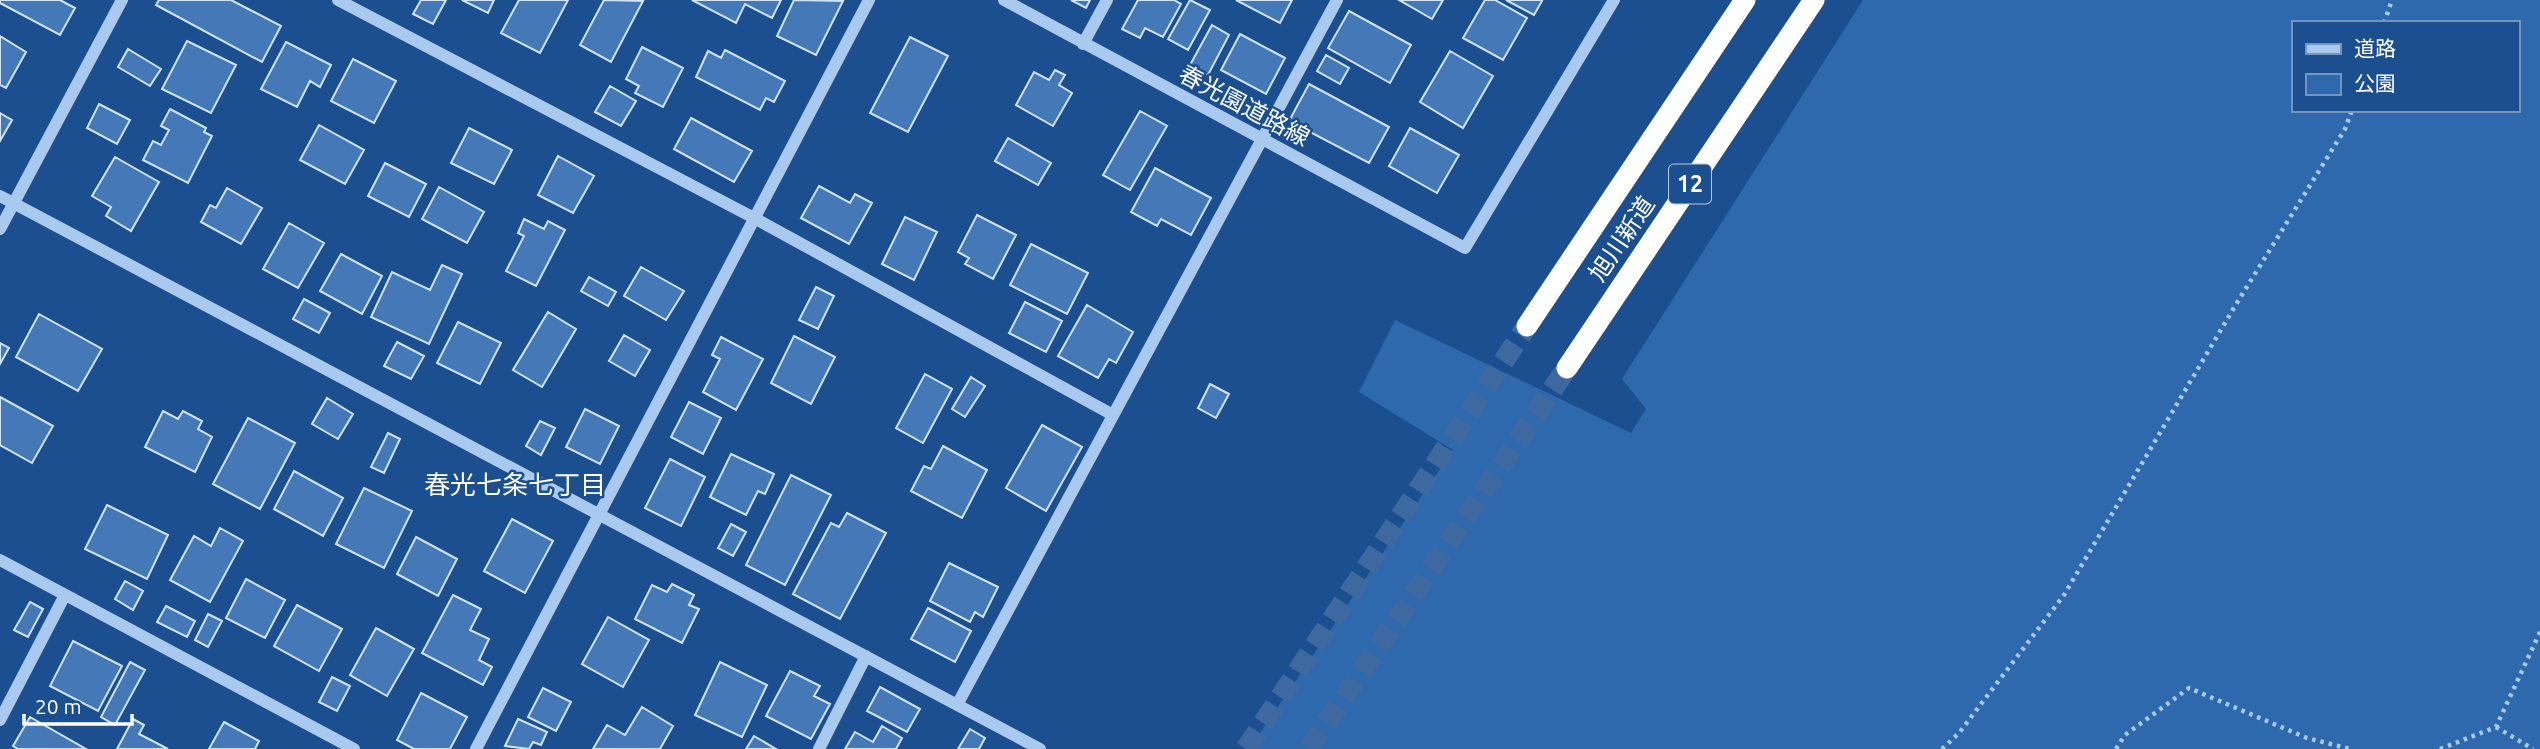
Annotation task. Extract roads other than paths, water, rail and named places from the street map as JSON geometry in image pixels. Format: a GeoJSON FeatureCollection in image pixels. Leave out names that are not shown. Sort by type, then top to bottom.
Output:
{"type":"FeatureCollection","features":[{"type":"Feature","properties":{"kind":"highway","name":"旭川新道"},"geometry":{"type":"LineString","coordinates":[[1527,326],[1745,0]]}},
{"type":"Feature","properties":{"kind":"highway","name":"旭川新道"},"geometry":{"type":"LineString","coordinates":[[1567,368],[1814,0]]}},
{"type":"Feature","properties":{"kind":"street"},"geometry":{"type":"LineString","coordinates":[[0,229],[122,0]]}},
{"type":"Feature","properties":{"kind":"street"},"geometry":{"type":"LineString","coordinates":[[338,0],[756,219],[1113,415]]}},
{"type":"Feature","properties":{"kind":"street"},"geometry":{"type":"LineString","coordinates":[[476,749],[869,0]]}},
{"type":"Feature","properties":{"kind":"street","name":"春光園道路線"},"geometry":{"type":"LineString","coordinates":[[1004,0],[1465,248],[1615,0]]}},
{"type":"Feature","properties":{"kind":"street"},"geometry":{"type":"LineString","coordinates":[[1083,44],[1107,0]]}},
{"type":"Feature","properties":{"kind":"street"},"geometry":{"type":"LineString","coordinates":[[957,705],[1338,0]]}},
{"type":"Feature","properties":{"kind":"street"},"geometry":{"type":"LineString","coordinates":[[0,196],[1040,749]]}},
{"type":"Feature","properties":{"kind":"street"},"geometry":{"type":"LineString","coordinates":[[0,560],[354,749]]}},
{"type":"Feature","properties":{"kind":"street"},"geometry":{"type":"LineString","coordinates":[[0,720],[65,595]]}},
{"type":"Feature","properties":{"kind":"street"},"geometry":{"type":"LineString","coordinates":[[819,749],[866,656]]}},
{"type":"Feature","properties":{"kind":"tunnel"},"geometry":{"type":"LineString","coordinates":[[1246,749],[1527,326]]}},
{"type":"Feature","properties":{"kind":"tunnel"},"geometry":{"type":"LineString","coordinates":[[1309,749],[1567,368]]}},
{"type":"Feature","properties":{"kind":"district","name":"春光七条七丁目"},"geometry":{"type":"Point","coordinates":[515,485]}}]}
